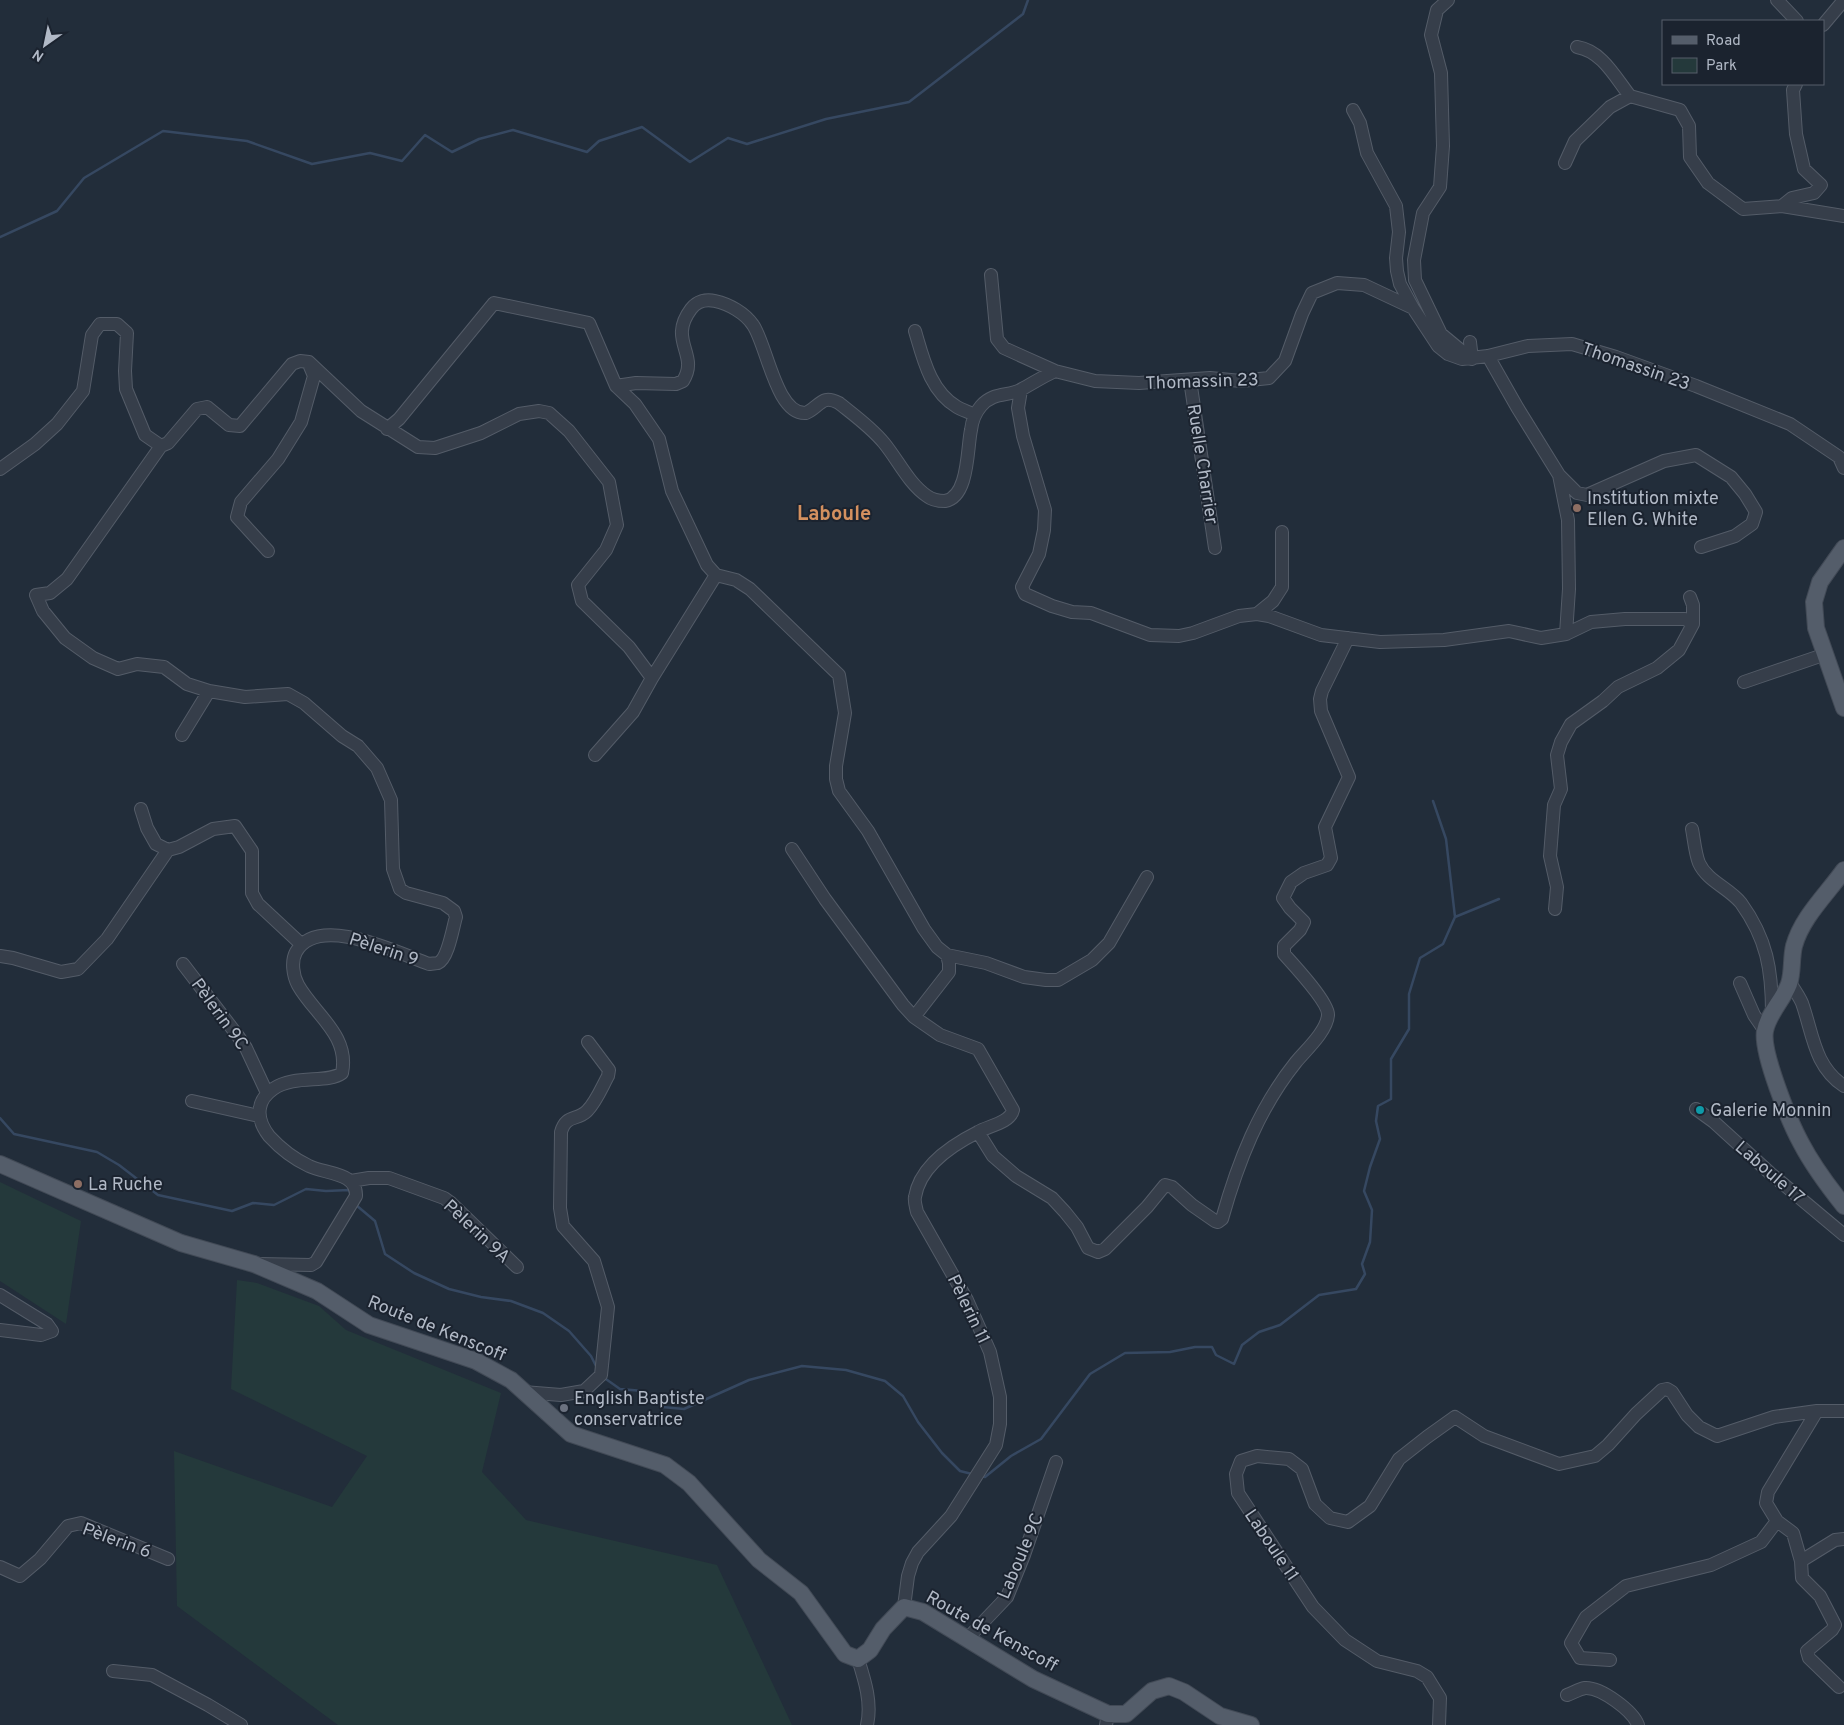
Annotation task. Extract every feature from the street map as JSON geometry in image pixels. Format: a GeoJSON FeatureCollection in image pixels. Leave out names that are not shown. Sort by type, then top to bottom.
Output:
{"type":"FeatureCollection","features":[{"type":"Feature","properties":{"kind":"main road"},"geometry":{"type":"LineString","coordinates":[[1844,548],[1820,582],[1814,602],[1816,628],[1844,708]]}},
{"type":"Feature","properties":{"kind":"main road"},"geometry":{"type":"LineString","coordinates":[[1844,870],[1804,922],[1794,946],[1790,983],[1772,1013],[1765,1032],[1766,1046],[1773,1075],[1800,1142],[1824,1181],[1844,1206]]}},
{"type":"Feature","properties":{"kind":"main road","name":"Route de Kenscoff"},"geometry":{"type":"LineString","coordinates":[[0,1164],[181,1243],[254,1264],[317,1291],[369,1325],[476,1361],[511,1380],[571,1434],[665,1465],[689,1483],[759,1560],[801,1593],[846,1654],[858,1659],[870,1650],[883,1629],[904,1607],[922,1612],[1033,1679],[1107,1720],[1126,1714],[1152,1691],[1169,1686],[1184,1692],[1220,1716],[1251,1725]]}},
{"type":"Feature","properties":{"kind":"street"},"geometry":{"type":"LineString","coordinates":[[1448,0],[1437,10],[1431,34],[1441,73],[1443,146],[1440,187],[1423,213],[1414,260],[1415,280],[1441,334],[1472,359]]}},
{"type":"Feature","properties":{"kind":"street"},"geometry":{"type":"LineString","coordinates":[[1777,0],[1796,20]]}},
{"type":"Feature","properties":{"kind":"street"},"geometry":{"type":"LineString","coordinates":[[1824,24],[1844,0]]}},
{"type":"Feature","properties":{"kind":"street"},"geometry":{"type":"LineString","coordinates":[[1577,47],[1594,52],[1603,60],[1630,96],[1680,110],[1689,126],[1690,157],[1708,183],[1743,209],[1782,206],[1844,216]]}},
{"type":"Feature","properties":{"kind":"street"},"geometry":{"type":"LineString","coordinates":[[1782,206],[1792,198],[1814,193],[1821,185],[1804,169],[1796,134],[1794,90],[1796,85]]}},
{"type":"Feature","properties":{"kind":"street"},"geometry":{"type":"LineString","coordinates":[[1564,163],[1575,141],[1610,107],[1630,96]]}},
{"type":"Feature","properties":{"kind":"street"},"geometry":{"type":"LineString","coordinates":[[1353,110],[1360,123],[1367,153],[1396,206],[1399,232],[1397,271],[1400,284],[1413,308]]}},
{"type":"Feature","properties":{"kind":"street","name":"Thomassin 23"},"geometry":{"type":"LineString","coordinates":[[991,275],[997,339],[1004,348],[1055,371],[1094,381],[1139,383],[1210,378],[1241,381],[1268,378],[1285,361],[1312,292],[1337,284],[1364,285],[1413,308],[1438,346],[1448,354],[1462,359],[1472,359],[1528,346],[1572,344],[1616,357],[1696,386],[1790,424],[1839,457],[1844,468]]}},
{"type":"Feature","properties":{"kind":"street"},"geometry":{"type":"LineString","coordinates":[[616,386],[636,383],[676,384],[683,381],[689,361],[681,339],[684,319],[696,303],[713,300],[735,309],[747,318],[764,348],[776,385],[782,396],[796,410],[806,413],[824,400],[830,399],[839,403],[883,442],[918,489],[928,497],[939,501],[948,500],[957,494],[962,484],[966,470],[971,430],[975,415],[982,405],[1000,394],[1021,390],[1055,371]]}},
{"type":"Feature","properties":{"kind":"street"},"geometry":{"type":"LineString","coordinates":[[387,429],[399,419],[494,303],[589,322],[616,386],[635,404],[658,439],[672,491],[707,564],[716,575],[736,580],[750,589],[839,675],[845,712],[836,766],[836,779],[839,791],[868,831],[924,929],[937,946],[947,955],[986,963],[1024,977],[1058,980],[1092,960],[1109,943],[1147,877]]}},
{"type":"Feature","properties":{"kind":"street"},"geometry":{"type":"LineString","coordinates":[[0,469],[23,454],[57,424],[83,391],[92,335],[100,324],[117,324],[127,332],[126,389],[145,435],[160,446]]}},
{"type":"Feature","properties":{"kind":"street"},"geometry":{"type":"LineString","coordinates":[[915,331],[928,372],[941,393],[955,406],[975,415]]}},
{"type":"Feature","properties":{"kind":"street"},"geometry":{"type":"LineString","coordinates":[[1470,342],[1472,359]]}},
{"type":"Feature","properties":{"kind":"street"},"geometry":{"type":"LineString","coordinates":[[1488,356],[1516,407],[1558,475],[1577,493],[1587,495],[1664,460],[1696,455],[1731,477],[1745,494],[1756,512],[1752,524],[1736,536],[1701,547]]}},
{"type":"Feature","properties":{"kind":"street"},"geometry":{"type":"LineString","coordinates":[[182,735],[210,691],[187,684],[164,667],[137,664],[118,669],[93,658],[65,638],[43,611],[36,595],[50,593],[67,579],[160,446],[168,443],[197,409],[207,408],[229,425],[240,426],[292,364],[300,360],[309,362],[360,411],[418,447],[435,448],[481,433],[518,414],[539,411],[549,413],[569,431],[608,482],[617,525],[606,550],[578,585],[582,601],[629,647],[652,678]]}},
{"type":"Feature","properties":{"kind":"street"},"geometry":{"type":"LineString","coordinates":[[268,551],[237,517],[240,502],[278,460],[301,422],[314,376],[309,362]]}},
{"type":"Feature","properties":{"kind":"street","name":"Ruelle Charrier"},"geometry":{"type":"LineString","coordinates":[[1190,380],[1216,548]]}},
{"type":"Feature","properties":{"kind":"street"},"geometry":{"type":"LineString","coordinates":[[1021,390],[1018,408],[1023,436],[1045,510],[1039,554],[1023,582],[1022,590],[1024,594],[1036,600],[1072,612],[1091,614],[1138,632],[1163,636],[1193,633],[1239,616],[1258,614],[1269,616],[1322,635],[1380,642],[1444,640],[1510,631],[1541,638],[1566,634],[1591,622],[1625,619],[1685,619],[1693,624]]}},
{"type":"Feature","properties":{"kind":"street"},"geometry":{"type":"LineString","coordinates":[[1558,475],[1568,520],[1569,589],[1566,634]]}},
{"type":"Feature","properties":{"kind":"street"},"geometry":{"type":"LineString","coordinates":[[1258,614],[1273,601],[1282,587],[1282,532]]}},
{"type":"Feature","properties":{"kind":"street"},"geometry":{"type":"LineString","coordinates":[[595,755],[633,712],[716,575]]}},
{"type":"Feature","properties":{"kind":"street"},"geometry":{"type":"LineString","coordinates":[[1555,909],[1558,887],[1550,856],[1554,805],[1561,789],[1557,755],[1561,742],[1571,724],[1618,688],[1657,668],[1679,650],[1693,624],[1693,605],[1690,597]]}},
{"type":"Feature","properties":{"kind":"street"},"geometry":{"type":"LineString","coordinates":[[978,1132],[993,1156],[1016,1176],[1052,1198],[1077,1227],[1088,1248],[1098,1252],[1105,1249],[1147,1207],[1165,1185],[1172,1187],[1192,1205],[1215,1221],[1218,1222],[1222,1219],[1232,1185],[1252,1132],[1276,1089],[1326,1024],[1328,1015],[1325,1005],[1284,954],[1284,946],[1300,930],[1304,922],[1283,898],[1291,882],[1304,873],[1327,866],[1330,858],[1325,827],[1349,777],[1321,711],[1320,699],[1322,691],[1348,638]]}},
{"type":"Feature","properties":{"kind":"street"},"geometry":{"type":"LineString","coordinates":[[1744,682],[1826,654]]}},
{"type":"Feature","properties":{"kind":"street","name":"Pèlerin 9"},"geometry":{"type":"LineString","coordinates":[[210,691],[245,697],[288,694],[304,703],[342,736],[358,746],[377,768],[391,800],[393,869],[400,889],[406,893],[443,903],[454,911],[456,917],[446,954],[437,963],[429,964],[351,937],[334,935],[313,937],[301,944]]}},
{"type":"Feature","properties":{"kind":"street"},"geometry":{"type":"LineString","coordinates":[[141,809],[147,828],[156,844],[168,850]]}},
{"type":"Feature","properties":{"kind":"street"},"geometry":{"type":"LineString","coordinates":[[0,956],[61,972],[78,969],[107,939],[168,850],[179,847],[212,829],[235,826],[252,850],[252,893],[258,904],[301,944],[294,956],[293,971],[295,977],[298,984],[337,1036],[344,1064],[342,1073],[337,1077],[300,1079],[280,1084],[267,1093],[260,1104],[259,1116],[269,1136],[286,1152],[310,1167],[344,1176],[351,1180],[356,1190],[356,1196],[316,1262],[310,1265],[254,1264]]}},
{"type":"Feature","properties":{"kind":"street"},"geometry":{"type":"LineString","coordinates":[[1692,829],[1699,863],[1709,876],[1740,902],[1759,933],[1770,966],[1772,1013]]}},
{"type":"Feature","properties":{"kind":"street"},"geometry":{"type":"LineString","coordinates":[[792,849],[890,990],[914,1017],[949,972],[947,955]]}},
{"type":"Feature","properties":{"kind":"street","name":"Pèlerin 9C"},"geometry":{"type":"LineString","coordinates":[[183,964],[246,1048],[267,1093]]}},
{"type":"Feature","properties":{"kind":"street"},"geometry":{"type":"LineString","coordinates":[[1740,983],[1754,1015],[1765,1032]]}},
{"type":"Feature","properties":{"kind":"street"},"geometry":{"type":"LineString","coordinates":[[1790,983],[1801,1002],[1818,1058],[1844,1086]]}},
{"type":"Feature","properties":{"kind":"street","name":"Pèlerin 11"},"geometry":{"type":"LineString","coordinates":[[904,1607],[908,1576],[912,1563],[918,1552],[951,1516],[982,1468],[996,1445],[1000,1424],[1000,1397],[990,1352],[966,1300],[917,1212],[914,1198],[926,1170],[948,1150],[978,1132],[1009,1118],[1013,1110],[978,1049],[940,1035],[914,1017]]}},
{"type":"Feature","properties":{"kind":"street"},"geometry":{"type":"LineString","coordinates":[[523,1392],[561,1395],[584,1391],[602,1375],[608,1307],[594,1261],[563,1226],[560,1208],[562,1126],[568,1120],[587,1112],[608,1076],[609,1070],[588,1042]]}},
{"type":"Feature","properties":{"kind":"street"},"geometry":{"type":"LineString","coordinates":[[192,1101],[259,1116]]}},
{"type":"Feature","properties":{"kind":"street","name":"Laboule 17"},"geometry":{"type":"LineString","coordinates":[[1696,1109],[1714,1122],[1770,1173],[1844,1234]]}},
{"type":"Feature","properties":{"kind":"street","name":"Pèlerin 9A"},"geometry":{"type":"LineString","coordinates":[[351,1180],[389,1178],[444,1198],[517,1267]]}},
{"type":"Feature","properties":{"kind":"street"},"geometry":{"type":"LineString","coordinates":[[0,1295],[47,1324],[52,1331],[41,1335],[0,1330]]}},
{"type":"Feature","properties":{"kind":"street","name":"Laboule 11"},"geometry":{"type":"LineString","coordinates":[[1439,1725],[1440,1698],[1427,1677],[1417,1671],[1377,1661],[1345,1640],[1313,1607],[1238,1494],[1236,1474],[1240,1462],[1257,1456],[1289,1459],[1302,1469],[1315,1504],[1330,1518],[1348,1522],[1370,1506],[1399,1459],[1427,1436],[1455,1417],[1484,1436],[1559,1464],[1595,1456],[1662,1390],[1672,1392],[1687,1415],[1700,1428],[1717,1436],[1774,1417],[1817,1411]]}},
{"type":"Feature","properties":{"kind":"street"},"geometry":{"type":"LineString","coordinates":[[1839,1687],[1807,1654],[1807,1651],[1835,1625],[1820,1596],[1802,1578],[1801,1561],[1793,1533],[1777,1521],[1766,1503],[1768,1492],[1817,1411],[1844,1411]]}},
{"type":"Feature","properties":{"kind":"street","name":"Laboule 9C"},"geometry":{"type":"LineString","coordinates":[[967,1639],[1006,1598],[1024,1555],[1056,1462]]}},
{"type":"Feature","properties":{"kind":"street"},"geometry":{"type":"LineString","coordinates":[[1610,1660],[1580,1658],[1572,1643],[1586,1617],[1626,1586],[1711,1565],[1761,1542],[1777,1521]]}},
{"type":"Feature","properties":{"kind":"street","name":"Pèlerin 6"},"geometry":{"type":"LineString","coordinates":[[0,1567],[20,1576],[40,1559],[68,1526],[81,1523],[168,1559]]}},
{"type":"Feature","properties":{"kind":"street"},"geometry":{"type":"LineString","coordinates":[[1801,1561],[1834,1540],[1844,1540]]}},
{"type":"Feature","properties":{"kind":"street"},"geometry":{"type":"LineString","coordinates":[[858,1659],[867,1687],[870,1715],[867,1725]]}},
{"type":"Feature","properties":{"kind":"street"},"geometry":{"type":"LineString","coordinates":[[112,1671],[152,1675],[241,1725]]}},
{"type":"Feature","properties":{"kind":"street"},"geometry":{"type":"LineString","coordinates":[[1567,1695],[1584,1688],[1597,1690],[1632,1714],[1638,1725]]}},
{"type":"Feature","properties":{"kind":"green space"},"geometry":{"type":"Polygon","coordinates":[[[0,1182],[81,1221],[66,1324],[0,1281],[0,1182]]]}},
{"type":"Feature","properties":{"kind":"green space"},"geometry":{"type":"Polygon","coordinates":[[[237,1280],[257,1283],[319,1306],[346,1330],[501,1393],[482,1472],[526,1520],[717,1565],[792,1725],[338,1725],[177,1606],[174,1451],[332,1507],[367,1456],[231,1389],[237,1280]]]}},
{"type":"Feature","properties":{"kind":"waterway"},"geometry":{"type":"LineString","coordinates":[[0,237],[57,211],[84,178],[163,131],[247,141],[312,164],[370,153],[402,161],[425,135],[452,152],[479,139],[513,130],[587,152],[599,141],[642,127],[690,162],[728,138],[747,144],[826,119],[909,102],[1023,14],[1028,0]]}},
{"type":"Feature","properties":{"kind":"waterway"},"geometry":{"type":"LineString","coordinates":[[1433,801],[1446,839],[1455,917]]}},
{"type":"Feature","properties":{"kind":"waterway"},"geometry":{"type":"LineString","coordinates":[[980,1476],[985,1477],[1011,1456],[1041,1439],[1090,1374],[1125,1353],[1170,1352],[1195,1347],[1212,1347],[1216,1355],[1234,1364],[1242,1345],[1259,1332],[1280,1325],[1319,1295],[1356,1289],[1365,1274],[1362,1264],[1370,1242],[1372,1210],[1364,1191],[1380,1139],[1376,1121],[1378,1106],[1391,1099],[1391,1059],[1409,1029],[1409,994],[1420,958],[1443,944],[1455,917],[1499,899]]}},
{"type":"Feature","properties":{"kind":"waterway"},"geometry":{"type":"LineString","coordinates":[[0,1118],[14,1134],[97,1152],[119,1165],[158,1195],[232,1211],[253,1203],[274,1205],[306,1189],[326,1191],[349,1190],[350,1193]]}},
{"type":"Feature","properties":{"kind":"waterway"},"geometry":{"type":"LineString","coordinates":[[356,1205],[375,1221],[385,1254],[414,1273],[449,1289],[481,1297],[511,1301],[543,1313],[569,1331],[591,1356],[596,1366]]}},
{"type":"Feature","properties":{"kind":"waterway"},"geometry":{"type":"LineString","coordinates":[[603,1377],[620,1389],[643,1391],[662,1407],[684,1409],[749,1380],[802,1366],[846,1370],[885,1381],[903,1396],[918,1422],[942,1453],[960,1471],[972,1474]]}},
{"type":"Feature","properties":{"kind":"place","name":"Institution mixte Ellen G. White"},"geometry":{"type":"Point","coordinates":[1577,508]}},
{"type":"Feature","properties":{"kind":"place","name":"Galerie Monnin"},"geometry":{"type":"Point","coordinates":[1700,1110]}},
{"type":"Feature","properties":{"kind":"place","name":"La Ruche"},"geometry":{"type":"Point","coordinates":[78,1184]}},
{"type":"Feature","properties":{"kind":"place","name":"English Baptiste conservatrice"},"geometry":{"type":"Point","coordinates":[564,1408]}},
{"type":"Feature","properties":{"kind":"district","name":"Laboule"},"geometry":{"type":"Point","coordinates":[834,513]}}]}
